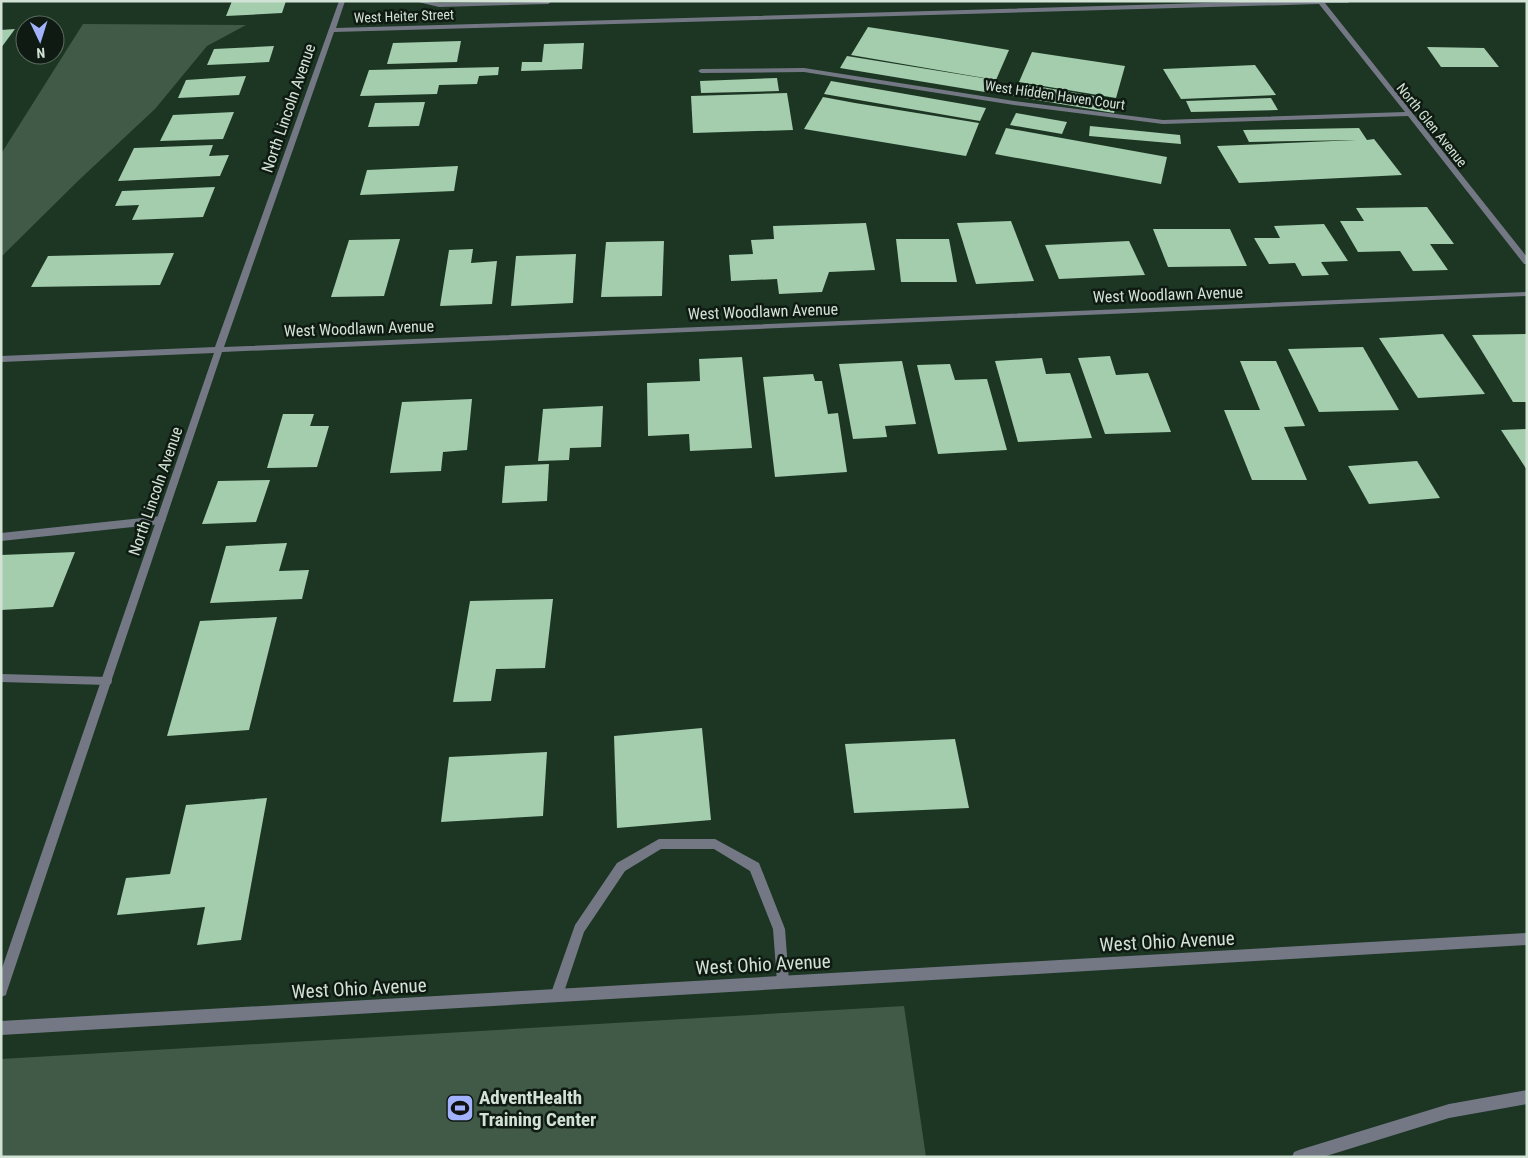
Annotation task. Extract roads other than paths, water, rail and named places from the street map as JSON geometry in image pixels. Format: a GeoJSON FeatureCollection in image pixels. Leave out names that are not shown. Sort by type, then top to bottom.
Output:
{"type":"FeatureCollection","features":[{"type":"Feature","properties":{"kind":"street","name":"North Lincoln Avenue"},"geometry":{"type":"LineString","coordinates":[[1,991],[219,349],[342,1]]}},
{"type":"Feature","properties":{"kind":"street"},"geometry":{"type":"LineString","coordinates":[[417,1],[439,5],[548,2]]}},
{"type":"Feature","properties":{"kind":"street","name":"West Heiter Street"},"geometry":{"type":"LineString","coordinates":[[331,30],[1348,1]]}},
{"type":"Feature","properties":{"kind":"street","name":"North Glen Avenue"},"geometry":{"type":"LineString","coordinates":[[1320,2],[1407,114],[1527,262]]}},
{"type":"Feature","properties":{"kind":"street","name":"West Hidden Haven Court"},"geometry":{"type":"LineString","coordinates":[[701,71],[804,70],[1014,103],[1164,122],[1407,114]]}},
{"type":"Feature","properties":{"kind":"street","name":"West Woodlawn Avenue"},"geometry":{"type":"LineString","coordinates":[[1,359],[1527,294]]}},
{"type":"Feature","properties":{"kind":"street"},"geometry":{"type":"LineString","coordinates":[[1,537],[161,520]]}},
{"type":"Feature","properties":{"kind":"street"},"geometry":{"type":"LineString","coordinates":[[1,678],[107,682]]}},
{"type":"Feature","properties":{"kind":"street"},"geometry":{"type":"LineString","coordinates":[[556,996],[580,929],[621,867],[659,844],[715,844],[755,867],[779,929],[783,982]]}},
{"type":"Feature","properties":{"kind":"street","name":"West Ohio Avenue"},"geometry":{"type":"LineString","coordinates":[[1,1028],[1527,938]]}},
{"type":"Feature","properties":{"kind":"street"},"geometry":{"type":"LineString","coordinates":[[1299,1157],[1449,1111],[1527,1097]]}},
{"type":"Feature","properties":{"kind":"place","name":"AdventHealth Training Center"},"geometry":{"type":"Point","coordinates":[460,1108]}}]}
